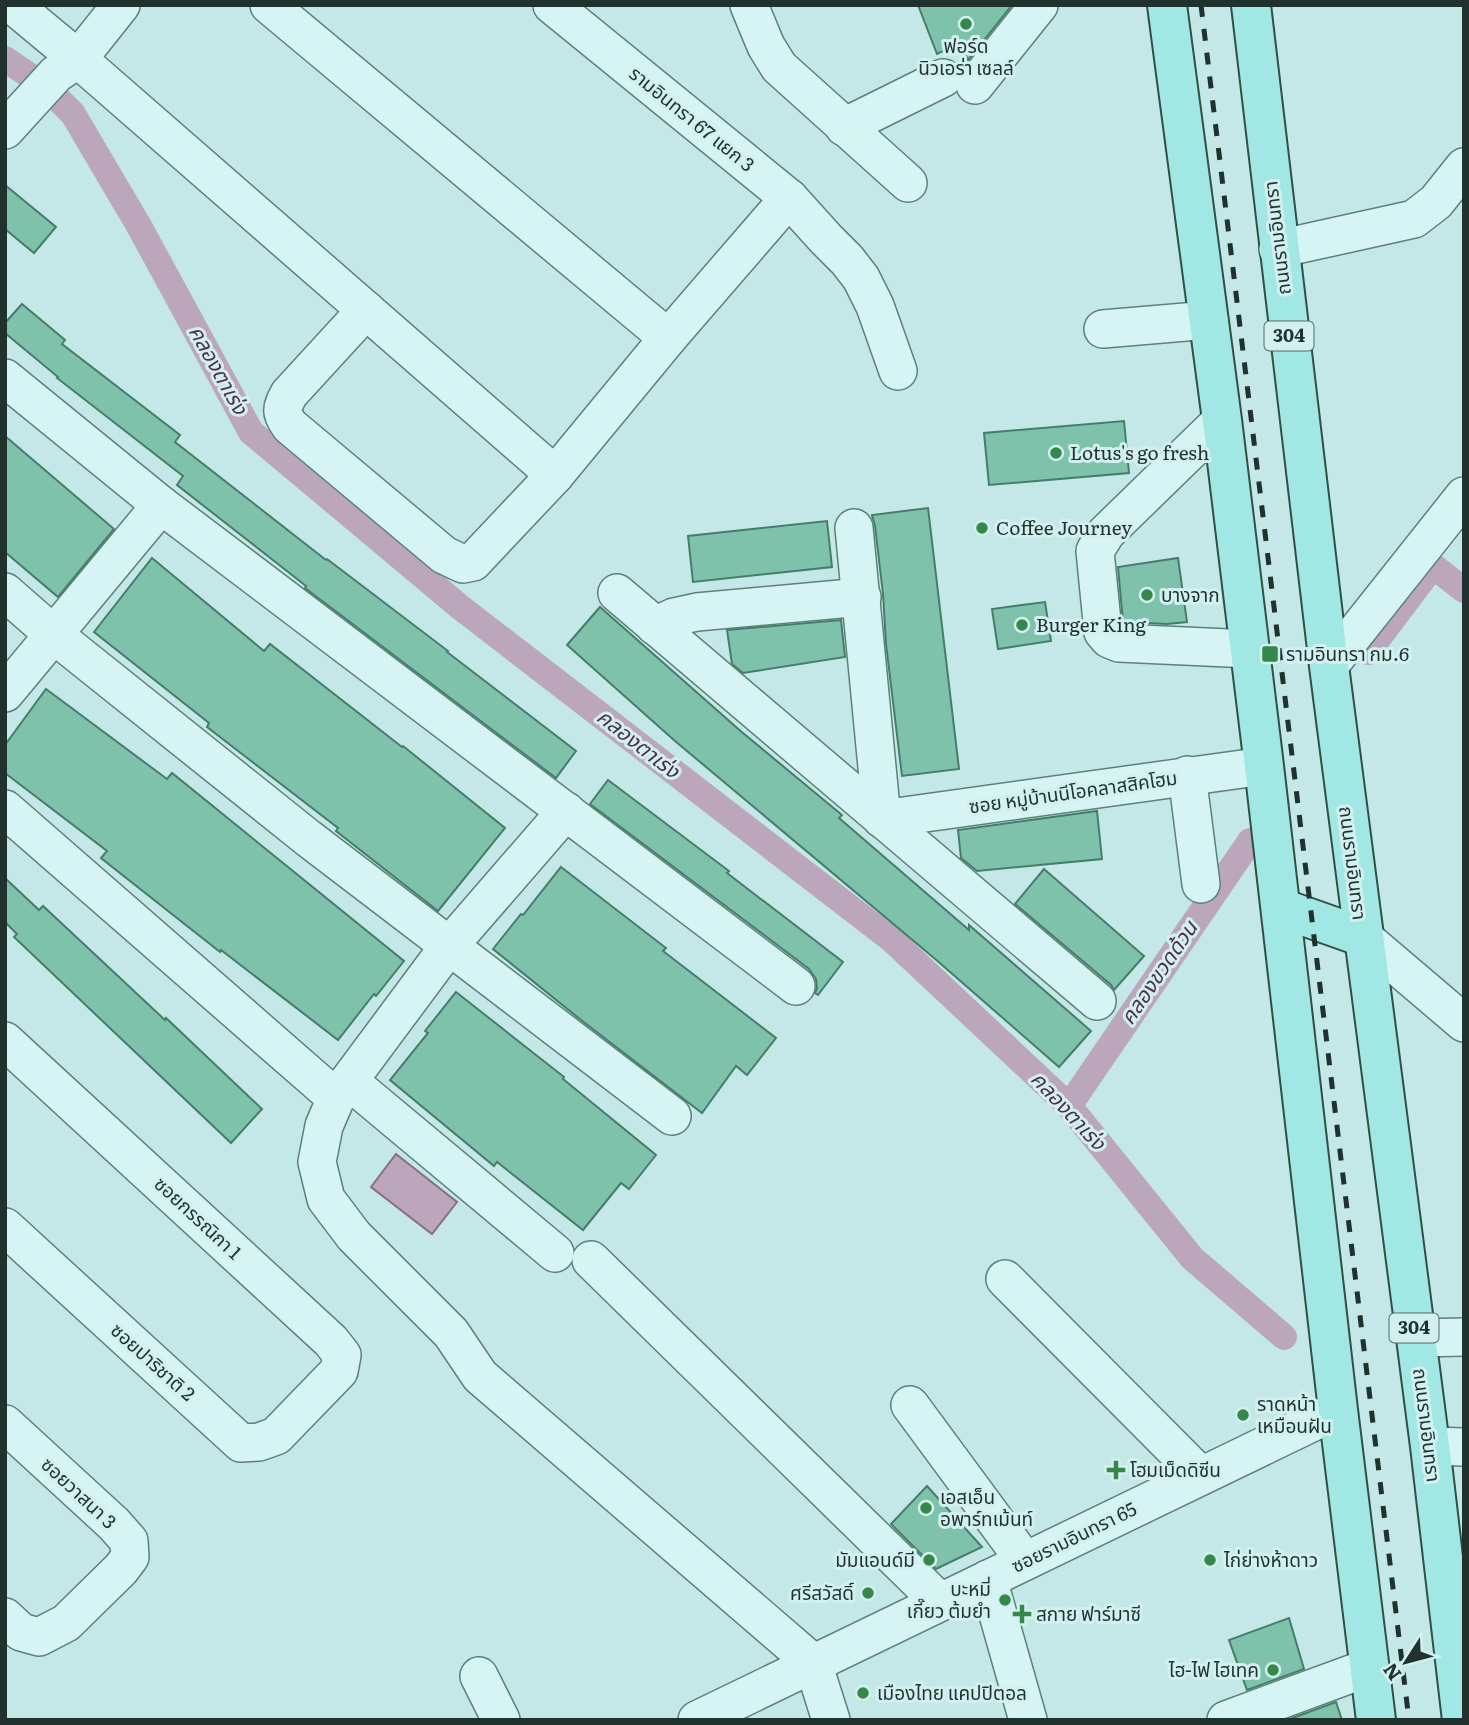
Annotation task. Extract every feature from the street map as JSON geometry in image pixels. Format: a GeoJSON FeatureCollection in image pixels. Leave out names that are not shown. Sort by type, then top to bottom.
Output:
{"type":"FeatureCollection","features":[{"type":"Feature","properties":{"kind":"main road"},"geometry":{"type":"LineString","coordinates":[[1167,5],[1222,420],[1377,1720]]}},
{"type":"Feature","properties":{"kind":"main road","name":"ถนนรามอินทรา"},"geometry":{"type":"LineString","coordinates":[[1251,5],[1329,666],[1416,1338],[1447,1447],[1462,1720]]}},
{"type":"Feature","properties":{"kind":"main road"},"geometry":{"type":"LineString","coordinates":[[1281,908],[1363,937]]}},
{"type":"Feature","properties":{"kind":"street"},"geometry":{"type":"LineString","coordinates":[[13,5],[64,58],[366,310],[555,475]]}},
{"type":"Feature","properties":{"kind":"street"},"geometry":{"type":"LineString","coordinates":[[64,58],[93,5]]}},
{"type":"Feature","properties":{"kind":"street"},"geometry":{"type":"LineString","coordinates":[[5,130],[64,58],[121,5]]}},
{"type":"Feature","properties":{"kind":"street"},"geometry":{"type":"LineString","coordinates":[[269,5],[668,338]]}},
{"type":"Feature","properties":{"kind":"street","name":"รามอินทรา 67 แยก 3"},"geometry":{"type":"LineString","coordinates":[[552,5],[789,198],[861,278],[875,306],[898,371]]}},
{"type":"Feature","properties":{"kind":"street"},"geometry":{"type":"LineString","coordinates":[[749,5],[766,46],[779,67],[908,183]]}},
{"type":"Feature","properties":{"kind":"street"},"geometry":{"type":"LineString","coordinates":[[844,127],[959,82],[1039,5]]}},
{"type":"Feature","properties":{"kind":"street"},"geometry":{"type":"LineString","coordinates":[[1278,249],[1414,219],[1436,202],[1464,167]]}},
{"type":"Feature","properties":{"kind":"street"},"geometry":{"type":"LineString","coordinates":[[366,310],[289,394],[282,406],[283,416],[290,426],[444,555],[463,564],[472,562],[555,475],[789,198]]}},
{"type":"Feature","properties":{"kind":"street"},"geometry":{"type":"LineString","coordinates":[[1103,329],[1209,320]]}},
{"type":"Feature","properties":{"kind":"street"},"geometry":{"type":"LineString","coordinates":[[5,378],[160,505],[796,986]]}},
{"type":"Feature","properties":{"kind":"street"},"geometry":{"type":"LineString","coordinates":[[1222,420],[1106,533],[1095,551],[1103,632],[1109,639],[1119,643],[1250,649]]}},
{"type":"Feature","properties":{"kind":"street"},"geometry":{"type":"LineString","coordinates":[[1329,666],[1464,496]]}},
{"type":"Feature","properties":{"kind":"street"},"geometry":{"type":"LineString","coordinates":[[5,693],[160,505]]}},
{"type":"Feature","properties":{"kind":"street"},"geometry":{"type":"LineString","coordinates":[[854,528],[882,819]]}},
{"type":"Feature","properties":{"kind":"street"},"geometry":{"type":"LineString","coordinates":[[5,592],[53,634],[308,838],[672,1116]]}},
{"type":"Feature","properties":{"kind":"street"},"geometry":{"type":"LineString","coordinates":[[617,593],[1097,1001]]}},
{"type":"Feature","properties":{"kind":"street"},"geometry":{"type":"LineString","coordinates":[[655,626],[674,617],[697,612],[862,597]]}},
{"type":"Feature","properties":{"kind":"street","name":"ซอย หมู่บ้านนีโอคลาสสิคโฮม"},"geometry":{"type":"LineString","coordinates":[[882,819],[1264,766]]}},
{"type":"Feature","properties":{"kind":"street"},"geometry":{"type":"LineString","coordinates":[[1187,775],[1201,884]]}},
{"type":"Feature","properties":{"kind":"street"},"geometry":{"type":"LineString","coordinates":[[5,809],[342,1089],[555,1253]]}},
{"type":"Feature","properties":{"kind":"street"},"geometry":{"type":"LineString","coordinates":[[566,811],[449,946],[342,1089],[324,1126],[317,1162],[326,1199],[354,1236],[451,1332],[480,1376],[813,1663],[831,1720]]}},
{"type":"Feature","properties":{"kind":"street"},"geometry":{"type":"LineString","coordinates":[[1363,937],[1464,1023]]}},
{"type":"Feature","properties":{"kind":"street","name":"ซอยกรรณิกา 1"},"geometry":{"type":"LineString","coordinates":[[5,1041],[331,1341],[342,1355],[340,1371],[307,1404]]}},
{"type":"Feature","properties":{"kind":"street","name":"ซอยปาริชาติ 2"},"geometry":{"type":"LineString","coordinates":[[5,1227],[241,1443],[259,1442],[276,1436],[307,1404]]}},
{"type":"Feature","properties":{"kind":"street"},"geometry":{"type":"LineString","coordinates":[[591,1260],[940,1602]]}},
{"type":"Feature","properties":{"kind":"street"},"geometry":{"type":"LineString","coordinates":[[1005,1279],[1201,1476]]}},
{"type":"Feature","properties":{"kind":"street"},"geometry":{"type":"LineString","coordinates":[[1416,1338],[1464,1337]]}},
{"type":"Feature","properties":{"kind":"street"},"geometry":{"type":"LineString","coordinates":[[910,1405],[1025,1561]]}},
{"type":"Feature","properties":{"kind":"street","name":"ซอยรามอินทรา 65"},"geometry":{"type":"LineString","coordinates":[[697,1720],[1338,1410]]}},
{"type":"Feature","properties":{"kind":"street","name":"ซอยวาสนา 3"},"geometry":{"type":"LineString","coordinates":[[5,1424],[114,1524],[129,1541],[130,1557],[66,1623],[39,1637],[21,1632],[5,1617]]}},
{"type":"Feature","properties":{"kind":"street"},"geometry":{"type":"LineString","coordinates":[[988,1579],[1028,1720]]}},
{"type":"Feature","properties":{"kind":"street"},"geometry":{"type":"LineString","coordinates":[[1226,1720],[1370,1667]]}},
{"type":"Feature","properties":{"kind":"street"},"geometry":{"type":"LineString","coordinates":[[479,1676],[501,1720]]}},
{"type":"Feature","properties":{"kind":"shaded area"},"geometry":{"type":"Polygon","coordinates":[[[396,1154],[457,1202],[432,1234],[371,1187],[396,1154]]]}},
{"type":"Feature","properties":{"kind":"building","name":"ฟอร์ด นิวเอร่า เซลล์"},"geometry":{"type":"Polygon","coordinates":[[[918,5],[1012,5],[968,60],[960,43],[937,54],[918,5]]]}},
{"type":"Feature","properties":{"kind":"building"},"geometry":{"type":"Polygon","coordinates":[[[5,185],[56,227],[34,253],[5,229],[5,185]]]}},
{"type":"Feature","properties":{"kind":"building"},"geometry":{"type":"Polygon","coordinates":[[[22,304],[65,340],[62,344],[180,435],[175,442],[576,751],[556,778],[305,588],[306,586],[177,485],[183,476],[57,378],[5,333],[5,323],[22,304]]]}},
{"type":"Feature","properties":{"kind":"building","name":"Lotus's go fresh"},"geometry":{"type":"Polygon","coordinates":[[[1124,421],[1129,473],[989,485],[984,433],[1124,421]]]}},
{"type":"Feature","properties":{"kind":"building"},"geometry":{"type":"Polygon","coordinates":[[[5,436],[114,529],[58,597],[5,552],[5,436]]]}},
{"type":"Feature","properties":{"kind":"building"},"geometry":{"type":"Polygon","coordinates":[[[928,508],[959,769],[902,776],[872,515],[928,508]]]}},
{"type":"Feature","properties":{"kind":"building"},"geometry":{"type":"Polygon","coordinates":[[[827,521],[832,567],[693,582],[688,536],[827,521]]]}},
{"type":"Feature","properties":{"kind":"building"},"geometry":{"type":"Polygon","coordinates":[[[152,558],[264,651],[270,644],[505,828],[438,911],[336,831],[338,828],[207,727],[209,723],[94,632],[152,558]]]}},
{"type":"Feature","properties":{"kind":"building","name":"บางจาก"},"geometry":{"type":"Polygon","coordinates":[[[1178,558],[1187,622],[1123,622],[1118,567],[1178,558]]]}},
{"type":"Feature","properties":{"kind":"building","name":"Burger King"},"geometry":{"type":"Polygon","coordinates":[[[1045,602],[1051,641],[998,649],[992,609],[1045,602]]]}},
{"type":"Feature","properties":{"kind":"building"},"geometry":{"type":"Polygon","coordinates":[[[600,607],[744,734],[842,815],[839,818],[969,930],[969,925],[1091,1031],[1059,1067],[934,958],[675,741],[567,645],[600,607]]]}},
{"type":"Feature","properties":{"kind":"building"},"geometry":{"type":"Polygon","coordinates":[[[841,620],[845,657],[743,673],[732,664],[727,630],[841,620]]]}},
{"type":"Feature","properties":{"kind":"building"},"geometry":{"type":"Polygon","coordinates":[[[46,689],[167,779],[172,773],[404,961],[338,1040],[101,858],[107,851],[5,773],[5,745],[46,689]]]}},
{"type":"Feature","properties":{"kind":"building"},"geometry":{"type":"Polygon","coordinates":[[[608,780],[729,871],[727,873],[843,962],[818,995],[815,993],[816,979],[809,969],[590,804],[608,780]]]}},
{"type":"Feature","properties":{"kind":"building"},"geometry":{"type":"Polygon","coordinates":[[[1097,811],[1102,859],[977,871],[961,858],[958,830],[1097,811]]]}},
{"type":"Feature","properties":{"kind":"building"},"geometry":{"type":"Polygon","coordinates":[[[561,867],[666,948],[663,951],[776,1038],[747,1075],[736,1066],[702,1113],[493,949],[561,867]]]}},
{"type":"Feature","properties":{"kind":"building"},"geometry":{"type":"Polygon","coordinates":[[[1044,869],[1144,956],[1114,990],[1015,904],[1044,869]]]}},
{"type":"Feature","properties":{"kind":"building"},"geometry":{"type":"Polygon","coordinates":[[[5,878],[39,910],[43,906],[262,1109],[231,1143],[14,937],[17,934],[5,922],[5,878]]]}},
{"type":"Feature","properties":{"kind":"building"},"geometry":{"type":"Polygon","coordinates":[[[456,992],[564,1077],[563,1079],[656,1155],[629,1189],[621,1183],[583,1230],[497,1162],[494,1166],[390,1080],[428,1033],[425,1031],[456,992]]]}},
{"type":"Feature","properties":{"kind":"building","name":"เอสเอ็น อพาร์ทเม้นท์"},"geometry":{"type":"Polygon","coordinates":[[[927,1486],[982,1547],[936,1569],[891,1524],[927,1486]]]}},
{"type":"Feature","properties":{"kind":"building"},"geometry":{"type":"Polygon","coordinates":[[[1289,1618],[1304,1669],[1247,1690],[1229,1640],[1289,1618]]]}},
{"type":"Feature","properties":{"kind":"building"},"geometry":{"type":"Polygon","coordinates":[[[1336,1702],[1342,1720],[1287,1720],[1336,1702]]]}},
{"type":"Feature","properties":{"kind":"waterway","name":"คลองตาเร่ง"},"geometry":{"type":"LineString","coordinates":[[5,59],[30,76]]}},
{"type":"Feature","properties":{"kind":"waterway","name":"คลองตาเร่ง"},"geometry":{"type":"LineString","coordinates":[[59,100],[73,114],[139,226],[251,432],[460,607],[892,940],[1069,1106],[1192,1258],[1284,1337]]}},
{"type":"Feature","properties":{"kind":"waterway","name":"คลองขวดด้วน"},"geometry":{"type":"LineString","coordinates":[[1368,652],[1433,566],[1464,590]]}},
{"type":"Feature","properties":{"kind":"waterway","name":"คลองขวดด้วน"},"geometry":{"type":"LineString","coordinates":[[1069,1106],[1250,841]]}},
{"type":"Feature","properties":{"kind":"railway"},"geometry":{"type":"LineString","coordinates":[[1201,5],[1409,1720]]}},
{"type":"Feature","properties":{"kind":"place","name":"ฟอร์ด นิวเอร่า เซลล์"},"geometry":{"type":"Point","coordinates":[966,24]}},
{"type":"Feature","properties":{"kind":"place","name":"Lotus's go fresh"},"geometry":{"type":"Point","coordinates":[1056,453]}},
{"type":"Feature","properties":{"kind":"place","name":"Coffee Journey"},"geometry":{"type":"Point","coordinates":[982,528]}},
{"type":"Feature","properties":{"kind":"place","name":"บางจาก"},"geometry":{"type":"Point","coordinates":[1147,595]}},
{"type":"Feature","properties":{"kind":"place","name":"Burger King"},"geometry":{"type":"Point","coordinates":[1022,625]}},
{"type":"Feature","properties":{"kind":"place","name":"รามอินทรา กม.6"},"geometry":{"type":"Point","coordinates":[1270,654]}},
{"type":"Feature","properties":{"kind":"place","name":"ราดหน้า เหมือนฝัน"},"geometry":{"type":"Point","coordinates":[1243,1415]}},
{"type":"Feature","properties":{"kind":"place","name":"โฮมเม็ดดิซีน"},"geometry":{"type":"Point","coordinates":[1116,1470]}},
{"type":"Feature","properties":{"kind":"place","name":"เอสเอ็น อพาร์ทเม้นท์"},"geometry":{"type":"Point","coordinates":[926,1508]}},
{"type":"Feature","properties":{"kind":"place","name":"มัมแอนด์มี"},"geometry":{"type":"Point","coordinates":[929,1560]}},
{"type":"Feature","properties":{"kind":"place","name":"ไก่ย่างห้าดาว"},"geometry":{"type":"Point","coordinates":[1210,1560]}},
{"type":"Feature","properties":{"kind":"place","name":"ศรีสวัสดิ์"},"geometry":{"type":"Point","coordinates":[868,1593]}},
{"type":"Feature","properties":{"kind":"place","name":"บะหมี่ เกี๊ยว ต้มยำ"},"geometry":{"type":"Point","coordinates":[1005,1600]}},
{"type":"Feature","properties":{"kind":"place","name":"สกาย ฟาร์มาซี"},"geometry":{"type":"Point","coordinates":[1022,1614]}},
{"type":"Feature","properties":{"kind":"place","name":"ไฮ-ไฟ ไฮเทค"},"geometry":{"type":"Point","coordinates":[1273,1670]}},
{"type":"Feature","properties":{"kind":"place","name":"เมืองไทย แคปปิตอล"},"geometry":{"type":"Point","coordinates":[863,1693]}}]}
